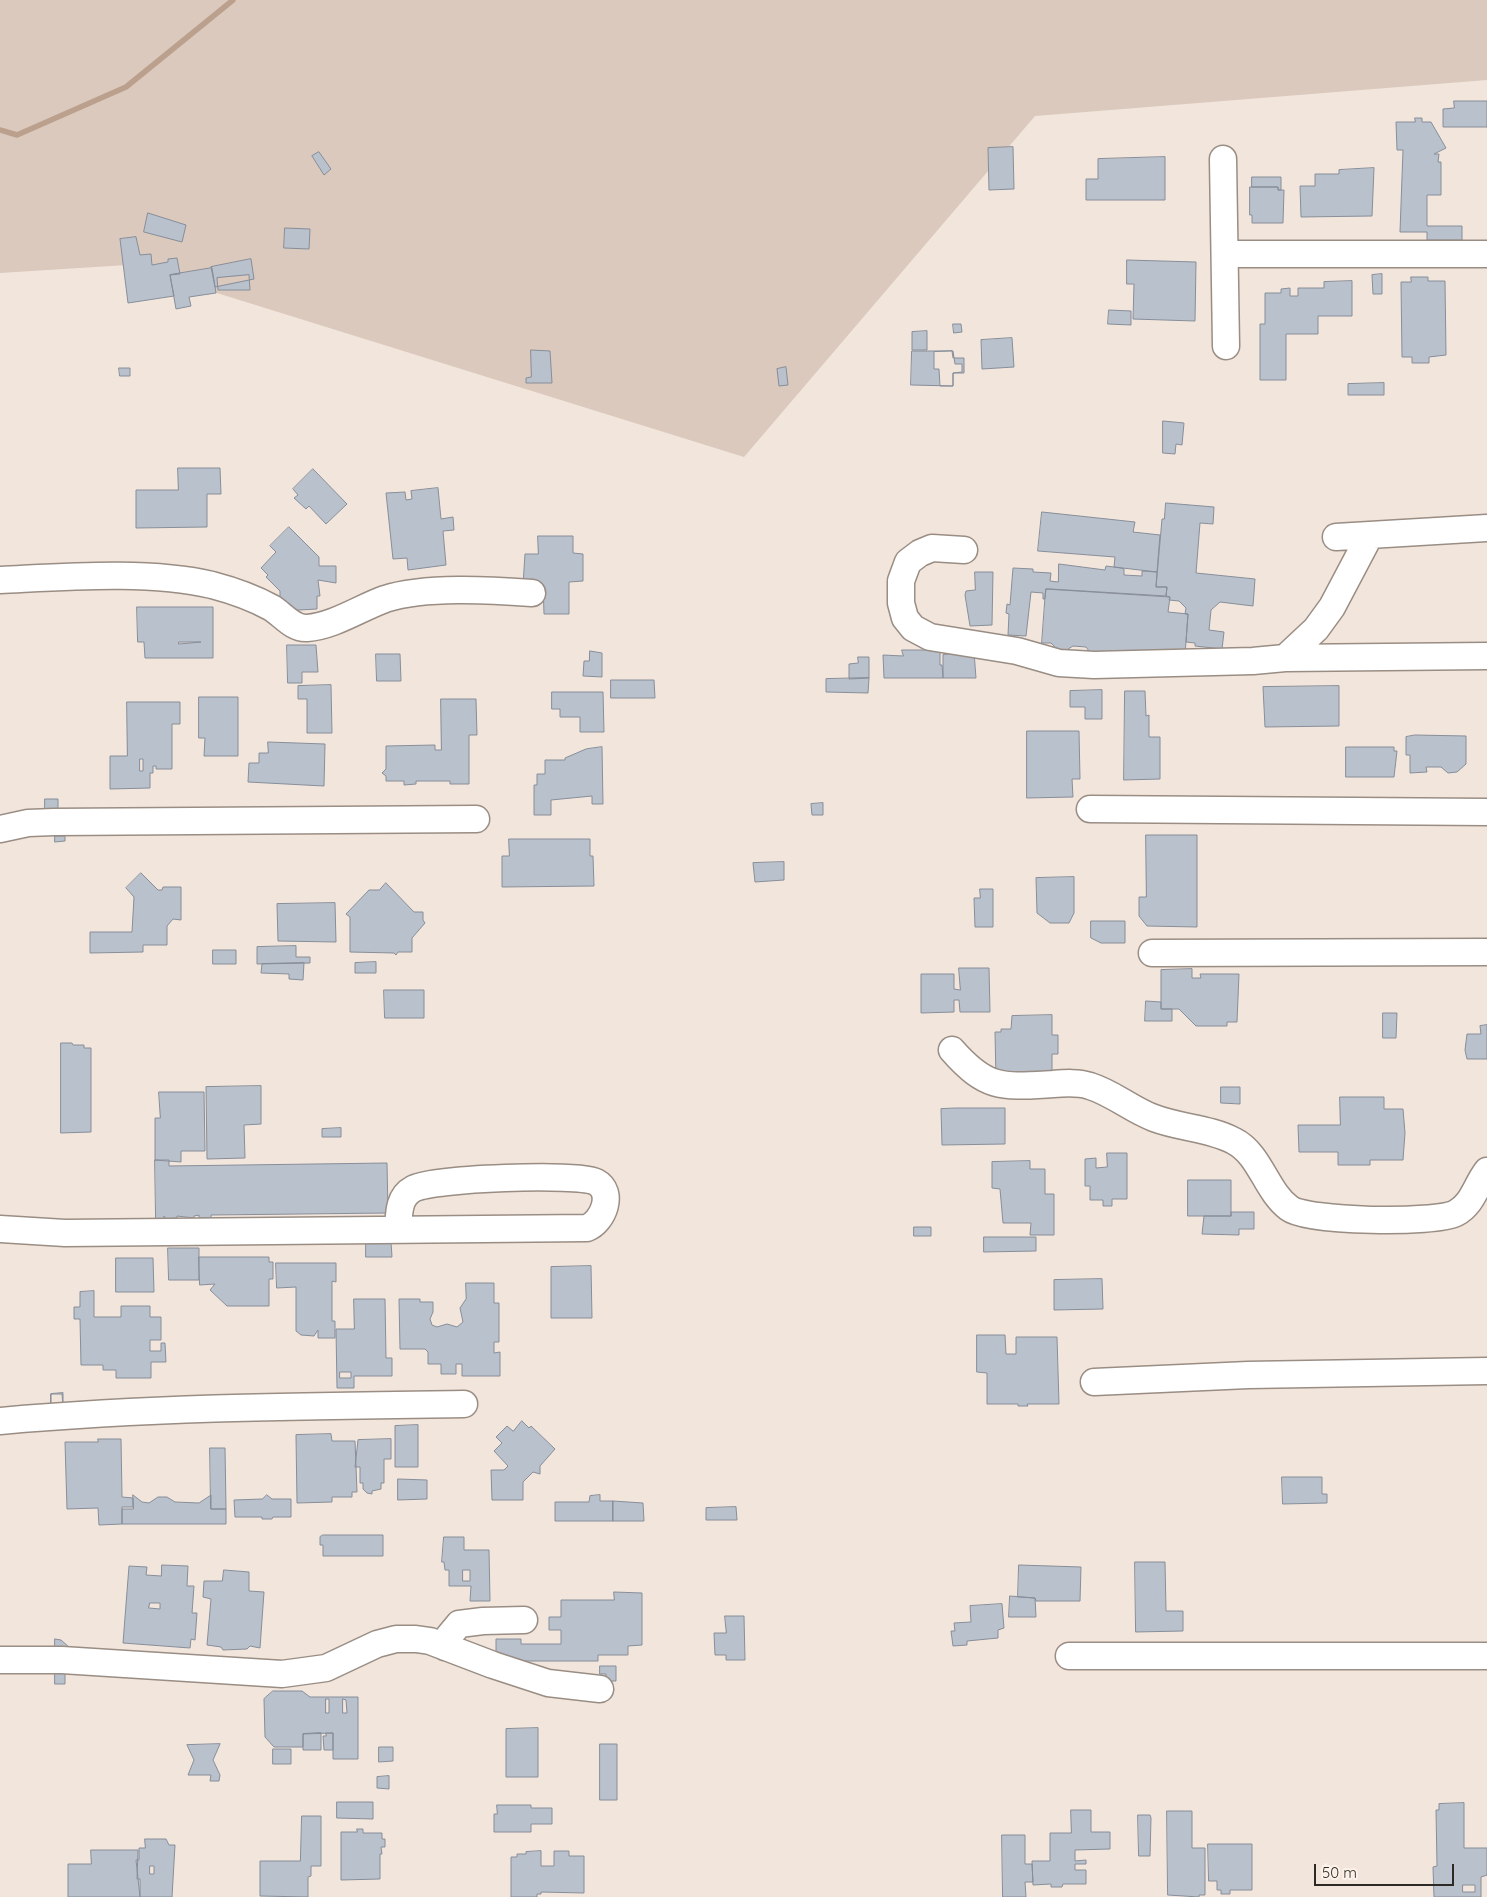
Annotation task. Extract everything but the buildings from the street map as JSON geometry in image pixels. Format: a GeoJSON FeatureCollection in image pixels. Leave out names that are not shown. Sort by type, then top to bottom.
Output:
{"type":"FeatureCollection","features":[{"type":"Feature","properties":{"kind":"street"},"geometry":{"type":"LineString","coordinates":[[1223,159],[1226,346]]}},
{"type":"Feature","properties":{"kind":"street"},"geometry":{"type":"LineString","coordinates":[[1226,254],[1487,254]]}},
{"type":"Feature","properties":{"kind":"street"},"geometry":{"type":"LineString","coordinates":[[1336,537],[1487,528]]}},
{"type":"Feature","properties":{"kind":"street"},"geometry":{"type":"LineString","coordinates":[[1284,658],[1316,629],[1332,607],[1370,535]]}},
{"type":"Feature","properties":{"kind":"street"},"geometry":{"type":"LineString","coordinates":[[964,550],[932,548],[920,553],[908,562],[901,581],[901,603],[905,618],[913,628],[930,638],[1017,651],[1059,663],[1094,665],[1253,661],[1284,658],[1487,656]]}},
{"type":"Feature","properties":{"kind":"street"},"geometry":{"type":"LineString","coordinates":[[0,580],[128,577],[191,582],[236,593],[272,608],[294,625],[307,628],[326,623],[387,598],[406,594],[461,590],[532,593]]}},
{"type":"Feature","properties":{"kind":"street"},"geometry":{"type":"LineString","coordinates":[[1090,809],[1487,812]]}},
{"type":"Feature","properties":{"kind":"street"},"geometry":{"type":"LineString","coordinates":[[0,829],[28,823],[476,819]]}},
{"type":"Feature","properties":{"kind":"street"},"geometry":{"type":"LineString","coordinates":[[1152,953],[1487,952]]}},
{"type":"Feature","properties":{"kind":"street"},"geometry":{"type":"LineString","coordinates":[[952,1050],[967,1067],[992,1083],[1006,1086],[1070,1083],[1089,1085],[1156,1119],[1217,1134],[1236,1141],[1249,1154],[1288,1208],[1301,1214],[1327,1218],[1434,1219],[1455,1214],[1467,1205],[1487,1171]]}},
{"type":"Feature","properties":{"kind":"street"},"geometry":{"type":"LineString","coordinates":[[0,1229],[65,1233],[398,1230],[587,1228],[595,1225],[602,1216],[605,1202],[602,1189],[598,1183],[591,1180],[530,1178],[439,1181],[413,1188],[404,1196],[400,1204],[398,1230]]}},
{"type":"Feature","properties":{"kind":"street"},"geometry":{"type":"LineString","coordinates":[[1094,1382],[1248,1375],[1487,1371]]}},
{"type":"Feature","properties":{"kind":"street"},"geometry":{"type":"LineString","coordinates":[[0,1421],[55,1416],[289,1407],[464,1404]]}},
{"type":"Feature","properties":{"kind":"street"},"geometry":{"type":"LineString","coordinates":[[445,1647],[454,1628],[459,1624],[483,1621],[524,1620]]}},
{"type":"Feature","properties":{"kind":"street"},"geometry":{"type":"LineString","coordinates":[[475,1659],[483,1621]]}},
{"type":"Feature","properties":{"kind":"street"},"geometry":{"type":"LineString","coordinates":[[0,1660],[62,1660],[282,1674],[326,1668],[377,1644],[396,1638],[416,1639],[445,1647],[475,1659],[548,1682],[600,1689]]}},
{"type":"Feature","properties":{"kind":"street"},"geometry":{"type":"LineString","coordinates":[[1069,1656],[1487,1656]]}},
{"type":"Feature","properties":{"kind":"shaded area"},"geometry":{"type":"Polygon","coordinates":[[[0,0],[1487,0],[1487,80],[1035,116],[744,457],[127,265],[0,273],[0,0]]]}},
{"type":"Feature","properties":{"kind":"waterway"},"geometry":{"type":"LineString","coordinates":[[0,130],[17,135],[126,87],[233,0]]}}]}
